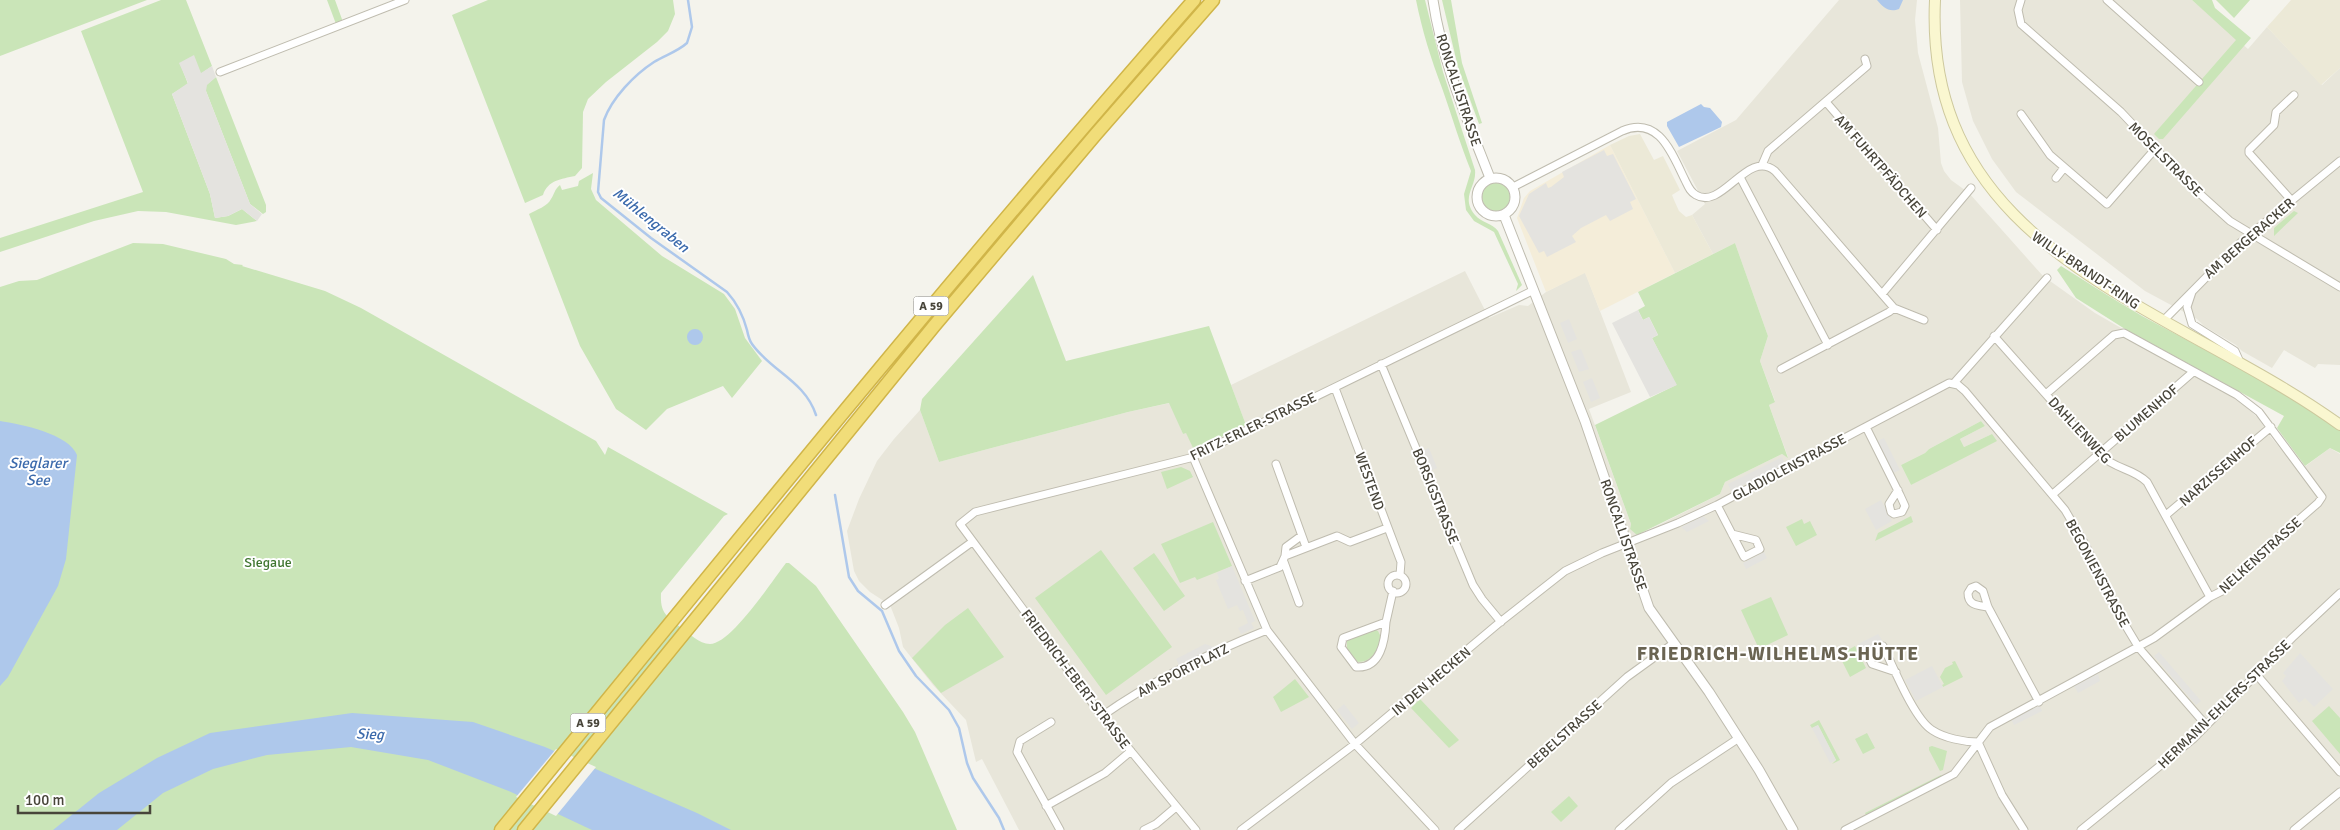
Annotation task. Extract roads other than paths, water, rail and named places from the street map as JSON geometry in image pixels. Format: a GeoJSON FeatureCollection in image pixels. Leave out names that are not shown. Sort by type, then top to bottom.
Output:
{"type":"FeatureCollection","features":[{"type":"Feature","properties":{"kind":"highway","name":"A 59"},"geometry":{"type":"LineString","coordinates":[[501,830],[1006,216],[1194,0]]}},
{"type":"Feature","properties":{"kind":"highway","name":"A 59"},"geometry":{"type":"LineString","coordinates":[[524,830],[934,326],[1096,134],[1213,0]]}},
{"type":"Feature","properties":{"kind":"main road","name":"WILLY-BRANDT-RING"},"geometry":{"type":"LineString","coordinates":[[1935,0],[1936,52],[1946,102],[1963,144],[1983,178],[2014,217],[2037,238],[2098,282],[2163,321],[2239,360],[2340,425]]}},
{"type":"Feature","properties":{"kind":"street"},"geometry":{"type":"LineString","coordinates":[[220,72],[405,0]]}},
{"type":"Feature","properties":{"kind":"street","name":"RONCALLISTRASSE"},"geometry":{"type":"LineString","coordinates":[[1433,0],[1452,74],[1490,178]]}},
{"type":"Feature","properties":{"kind":"street"},"geometry":{"type":"LineString","coordinates":[[2107,0],[2199,82]]}},
{"type":"Feature","properties":{"kind":"street","name":"MOSELSTRASSE"},"geometry":{"type":"LineString","coordinates":[[2020,3],[2018,15],[2021,24],[2092,85],[2156,148],[2188,183],[2218,210],[2242,229],[2340,287]]}},
{"type":"Feature","properties":{"kind":"street","name":"AM FUHRTPFÄDCHEN"},"geometry":{"type":"LineString","coordinates":[[1762,164],[1768,150],[1867,66],[1865,59]]}},
{"type":"Feature","properties":{"kind":"street"},"geometry":{"type":"LineString","coordinates":[[2292,201],[2249,153],[2249,150],[2274,125],[2276,112],[2294,95]]}},
{"type":"Feature","properties":{"kind":"street","name":"AM FUHRTPFÄDCHEN"},"geometry":{"type":"LineString","coordinates":[[1826,102],[1937,230]]}},
{"type":"Feature","properties":{"kind":"street"},"geometry":{"type":"LineString","coordinates":[[2021,114],[2044,148],[2064,168],[2107,204],[2156,148]]}},
{"type":"Feature","properties":{"kind":"street"},"geometry":{"type":"LineString","coordinates":[[1513,187],[1622,131],[1634,127],[1649,129],[1662,137],[1690,190],[1699,197],[1708,197],[1731,185],[1752,168],[1762,164],[1767,165],[1775,171],[1894,308],[1924,320]]}},
{"type":"Feature","properties":{"kind":"street","name":"AM BERGERACKER"},"geometry":{"type":"LineString","coordinates":[[2163,321],[2194,287],[2240,244],[2340,161]]}},
{"type":"Feature","properties":{"kind":"street"},"geometry":{"type":"LineString","coordinates":[[2056,178],[2064,168]]}},
{"type":"Feature","properties":{"kind":"street"},"geometry":{"type":"LineString","coordinates":[[1490,178],[1503,179],[1513,187],[1515,200],[1513,206],[1504,215],[1489,215],[1482,211],[1478,204],[1478,188],[1490,178]]}},
{"type":"Feature","properties":{"kind":"street"},"geometry":{"type":"LineString","coordinates":[[1740,178],[1828,345]]}},
{"type":"Feature","properties":{"kind":"street","name":"AM FUHRTPFÄDCHEN"},"geometry":{"type":"LineString","coordinates":[[1882,294],[1971,188]]}},
{"type":"Feature","properties":{"kind":"street","name":"RONCALLISTRASSE"},"geometry":{"type":"LineString","coordinates":[[1504,215],[1584,421],[1649,608],[1739,738],[1793,830]]}},
{"type":"Feature","properties":{"kind":"street","name":"GLADIOLENSTRASSE"},"geometry":{"type":"LineString","coordinates":[[1627,544],[1717,505],[1950,384],[2047,278]]}},
{"type":"Feature","properties":{"kind":"street","name":"WILLY-BRANDT-RING"},"geometry":{"type":"LineString","coordinates":[[2194,287],[2188,299],[2187,307],[2192,324],[2235,351],[2239,360]]}},
{"type":"Feature","properties":{"kind":"street","name":"FRITZ-ERLER-STRASSE"},"geometry":{"type":"LineString","coordinates":[[960,524],[975,512],[1193,457],[1534,290]]}},
{"type":"Feature","properties":{"kind":"street"},"geometry":{"type":"LineString","coordinates":[[1781,370],[1894,308]]}},
{"type":"Feature","properties":{"kind":"street","name":"NELKENSTRASSE"},"geometry":{"type":"LineString","coordinates":[[1845,830],[1954,774],[1990,727],[2139,648],[2210,597],[2222,591],[2254,559],[2318,503],[2322,497],[2271,427],[2259,412],[2246,401],[2120,333],[2114,335],[2046,394]]}},
{"type":"Feature","properties":{"kind":"street","name":"DAHLIENWEG"},"geometry":{"type":"LineString","coordinates":[[1994,336],[2099,454],[2117,468],[2141,477],[2151,488],[2210,597]]}},
{"type":"Feature","properties":{"kind":"street","name":"BORSIGSTRASSE"},"geometry":{"type":"LineString","coordinates":[[1381,364],[1473,585],[1501,622]]}},
{"type":"Feature","properties":{"kind":"street","name":"BLUMENHOF"},"geometry":{"type":"LineString","coordinates":[[2053,494],[2193,372]]}},
{"type":"Feature","properties":{"kind":"street","name":"BEGONIENSTRASSE"},"geometry":{"type":"LineString","coordinates":[[1950,384],[1966,391],[2053,494],[2077,529],[2118,613],[2139,648],[2206,725]]}},
{"type":"Feature","properties":{"kind":"street","name":"WESTEND"},"geometry":{"type":"LineString","coordinates":[[1335,388],[1401,562],[1400,575]]}},
{"type":"Feature","properties":{"kind":"street"},"geometry":{"type":"LineString","coordinates":[[1866,427],[1898,490]]}},
{"type":"Feature","properties":{"kind":"street","name":"NARZISSENHOF"},"geometry":{"type":"LineString","coordinates":[[2166,515],[2271,427]]}},
{"type":"Feature","properties":{"kind":"street"},"geometry":{"type":"LineString","coordinates":[[1193,457],[1267,630],[1356,744],[1435,830]]}},
{"type":"Feature","properties":{"kind":"street"},"geometry":{"type":"LineString","coordinates":[[1276,464],[1306,547]]}},
{"type":"Feature","properties":{"kind":"street"},"geometry":{"type":"LineString","coordinates":[[1717,505],[1732,534]]}},
{"type":"Feature","properties":{"kind":"street","name":"FRIEDRICH-EBERT-STRASSE"},"geometry":{"type":"LineString","coordinates":[[960,524],[1102,716],[1196,830]]}},
{"type":"Feature","properties":{"kind":"street"},"geometry":{"type":"LineString","coordinates":[[1284,559],[1306,547],[1337,536],[1350,542],[1388,528]]}},
{"type":"Feature","properties":{"kind":"street"},"geometry":{"type":"LineString","coordinates":[[1245,581],[1280,567],[1284,559],[1286,547],[1301,536]]}},
{"type":"Feature","properties":{"kind":"street"},"geometry":{"type":"LineString","coordinates":[[885,605],[972,542]]}},
{"type":"Feature","properties":{"kind":"street","name":"IN DEN HECKEN"},"geometry":{"type":"LineString","coordinates":[[1241,830],[1356,744],[1501,622],[1565,571],[1597,555],[1627,544]]}},
{"type":"Feature","properties":{"kind":"street"},"geometry":{"type":"LineString","coordinates":[[1284,559],[1299,603]]}},
{"type":"Feature","properties":{"kind":"street"},"geometry":{"type":"LineString","coordinates":[[1386,622],[1343,638],[1341,647],[1356,667],[1368,665],[1379,655],[1385,638],[1386,622],[1393,591],[1390,588],[1390,580],[1392,577],[1400,575],[1406,581],[1406,585],[1401,591],[1393,591]]}},
{"type":"Feature","properties":{"kind":"street","name":"HERMANN-EHLERS-STRASSE"},"geometry":{"type":"LineString","coordinates":[[2081,830],[2167,762],[2340,593]]}},
{"type":"Feature","properties":{"kind":"street"},"geometry":{"type":"LineString","coordinates":[[1988,607],[2039,702]]}},
{"type":"Feature","properties":{"kind":"street","name":"AM SPORTPLATZ"},"geometry":{"type":"LineString","coordinates":[[1102,716],[1145,688],[1203,657],[1267,630]]}},
{"type":"Feature","properties":{"kind":"street","name":"BEBELSTRASSE"},"geometry":{"type":"LineString","coordinates":[[1458,830],[1612,690],[1674,643]]}},
{"type":"Feature","properties":{"kind":"street"},"geometry":{"type":"LineString","coordinates":[[1896,672],[1924,724],[1933,731],[1978,742],[2002,795],[2024,830]]}},
{"type":"Feature","properties":{"kind":"street"},"geometry":{"type":"LineString","coordinates":[[2256,674],[2340,772]]}},
{"type":"Feature","properties":{"kind":"street"},"geometry":{"type":"LineString","coordinates":[[1051,722],[1020,741],[1017,745],[1025,768],[1060,830]]}},
{"type":"Feature","properties":{"kind":"street"},"geometry":{"type":"LineString","coordinates":[[1619,830],[1672,783],[1739,738]]}},
{"type":"Feature","properties":{"kind":"street"},"geometry":{"type":"LineString","coordinates":[[1046,806],[1106,772],[1131,751]]}},
{"type":"Feature","properties":{"kind":"street"},"geometry":{"type":"LineString","coordinates":[[2294,830],[2340,792]]}},
{"type":"Feature","properties":{"kind":"street"},"geometry":{"type":"LineString","coordinates":[[1144,830],[1156,824],[1176,807]]}},
{"type":"Feature","properties":{"kind":"water"},"geometry":{"type":"Polygon","coordinates":[[[1877,0],[1903,0],[1899,9],[1889,10],[1877,0]]]}},
{"type":"Feature","properties":{"kind":"water"},"geometry":{"type":"Polygon","coordinates":[[[1701,104],[1704,107],[1710,108],[1722,122],[1721,127],[1679,147],[1667,126],[1667,122],[1701,104]]]}},
{"type":"Feature","properties":{"kind":"water"},"geometry":{"type":"Polygon","coordinates":[[[692,329],[698,329],[703,334],[701,343],[692,345],[687,340],[687,334],[692,329]]]}},
{"type":"Feature","properties":{"kind":"water","name":"Sieglarer See"},"geometry":{"type":"Polygon","coordinates":[[[0,421],[43,431],[55,436],[65,441],[77,455],[66,559],[58,586],[8,677],[0,686],[0,421]]]}},
{"type":"Feature","properties":{"kind":"water","name":"Sieg"},"geometry":{"type":"Polygon","coordinates":[[[352,713],[473,722],[545,747],[697,813],[731,830],[592,830],[511,792],[428,760],[351,747],[267,755],[213,769],[163,793],[117,830],[53,830],[99,793],[157,758],[210,733],[352,713]]]}},
{"type":"Feature","properties":{"kind":"waterway","name":"Mühlengraben"},"geometry":{"type":"LineString","coordinates":[[688,0],[692,27],[687,43],[639,73],[612,103],[604,120],[598,192],[601,198],[651,238],[727,292],[742,314],[752,344],[768,362],[804,393],[816,415]]}},
{"type":"Feature","properties":{"kind":"waterway","name":"Mühlengraben"},"geometry":{"type":"LineString","coordinates":[[835,495],[849,577],[858,591],[882,611],[899,651],[916,676],[949,710],[959,728],[967,763],[973,778],[999,818],[1004,830]]}},
{"type":"Feature","properties":{"kind":"district","name":"FRIEDRICH-WILHELMS-HÜTTE"},"geometry":{"type":"Point","coordinates":[1778,653]}},
{"type":"Feature","properties":{"kind":"park label","name":"Siegaue"},"geometry":{"type":"Point","coordinates":[268,562]}}]}
